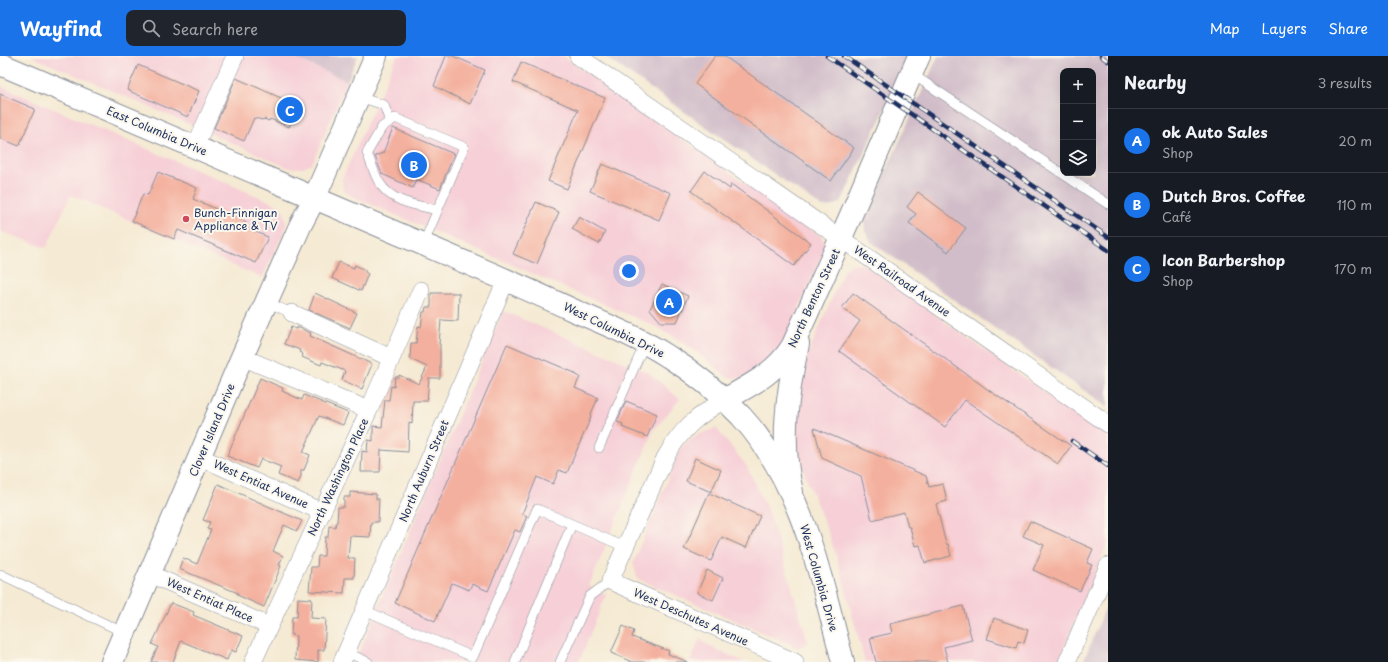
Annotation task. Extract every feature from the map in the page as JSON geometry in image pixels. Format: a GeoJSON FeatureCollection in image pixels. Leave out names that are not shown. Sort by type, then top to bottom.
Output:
{"type":"FeatureCollection","features":[{"type":"Feature","properties":{"kind":"main road","name":"Clover Island Drive"},"geometry":{"type":"LineString","coordinates":[[112,662],[242,357],[300,226],[314,199],[376,56]]}},
{"type":"Feature","properties":{"kind":"main road","name":"East Columbia Drive"},"geometry":{"type":"LineString","coordinates":[[0,64],[314,199]]}},
{"type":"Feature","properties":{"kind":"main road","name":"North Benton Street"},"geometry":{"type":"LineString","coordinates":[[724,400],[761,379],[776,367],[789,353],[841,238],[915,65]]}},
{"type":"Feature","properties":{"kind":"main road","name":"West Columbia Drive"},"geometry":{"type":"LineString","coordinates":[[314,199],[506,280],[646,344],[679,363],[724,400],[741,416],[766,448],[793,495],[814,553],[843,662]]}},
{"type":"Feature","properties":{"kind":"main road"},"geometry":{"type":"LineString","coordinates":[[793,495],[788,477],[786,420],[790,384],[800,331]]}},
{"type":"Feature","properties":{"kind":"street"},"geometry":{"type":"LineString","coordinates":[[195,147],[235,56]]}},
{"type":"Feature","properties":{"kind":"street","name":"West Railroad Avenue"},"geometry":{"type":"LineString","coordinates":[[578,56],[1108,424]]}},
{"type":"Feature","properties":{"kind":"street","name":"North Auburn Street"},"geometry":{"type":"LineString","coordinates":[[344,657],[506,280]]}},
{"type":"Feature","properties":{"kind":"street","name":"North Washington Place"},"geometry":{"type":"LineString","coordinates":[[253,662],[369,410],[421,290]]}},
{"type":"Feature","properties":{"kind":"street"},"geometry":{"type":"LineString","coordinates":[[292,313],[391,358]]}},
{"type":"Feature","properties":{"kind":"street"},"geometry":{"type":"LineString","coordinates":[[242,357],[369,410]]}},
{"type":"Feature","properties":{"kind":"street","name":"North Benton Street"},"geometry":{"type":"LineString","coordinates":[[610,581],[665,458],[674,443],[695,419],[724,400]]}},
{"type":"Feature","properties":{"kind":"street","name":"West Entiat Avenue"},"geometry":{"type":"LineString","coordinates":[[200,457],[322,512]]}},
{"type":"Feature","properties":{"kind":"street"},"geometry":{"type":"LineString","coordinates":[[1067,662],[1108,566]]}},
{"type":"Feature","properties":{"kind":"street","name":"West Entiat Place"},"geometry":{"type":"LineString","coordinates":[[150,574],[270,626]]}},
{"type":"Feature","properties":{"kind":"street","name":"West Deschutes Avenue"},"geometry":{"type":"LineString","coordinates":[[610,581],[795,662]]}},
{"type":"Feature","properties":{"kind":"lane"},"geometry":{"type":"LineString","coordinates":[[915,65],[1108,204]]}},
{"type":"Feature","properties":{"kind":"lane"},"geometry":{"type":"LineString","coordinates":[[358,97],[384,105],[390,122]]}},
{"type":"Feature","properties":{"kind":"lane"},"geometry":{"type":"LineString","coordinates":[[423,245],[438,210],[464,147],[395,118],[382,127],[367,153],[379,183],[392,196],[407,203],[438,210]]}},
{"type":"Feature","properties":{"kind":"lane"},"geometry":{"type":"LineString","coordinates":[[266,302],[292,313]]}},
{"type":"Feature","properties":{"kind":"lane"},"geometry":{"type":"LineString","coordinates":[[599,448],[646,344]]}},
{"type":"Feature","properties":{"kind":"lane"},"geometry":{"type":"LineString","coordinates":[[364,610],[471,659],[537,509],[625,547]]}},
{"type":"Feature","properties":{"kind":"lane"},"geometry":{"type":"LineString","coordinates":[[515,662],[572,524]]}},
{"type":"Feature","properties":{"kind":"lane"},"geometry":{"type":"LineString","coordinates":[[0,574],[125,633]]}},
{"type":"Feature","properties":{"kind":"lane"},"geometry":{"type":"LineString","coordinates":[[560,662],[590,596],[610,581]]}},
{"type":"Feature","properties":{"kind":"lane"},"geometry":{"type":"LineString","coordinates":[[344,657],[368,662]]}},
{"type":"Feature","properties":{"kind":"shaded area"},"geometry":{"type":"Polygon","coordinates":[[[31,56],[229,56],[196,127],[31,56]]]}},
{"type":"Feature","properties":{"kind":"shaded area"},"geometry":{"type":"Polygon","coordinates":[[[242,56],[290,56],[347,81],[312,164],[303,168],[289,168],[207,132],[242,56]]]}},
{"type":"Feature","properties":{"kind":"shaded area"},"geometry":{"type":"Polygon","coordinates":[[[290,56],[358,56],[347,81],[290,56]]]}},
{"type":"Feature","properties":{"kind":"shaded area"},"geometry":{"type":"Polygon","coordinates":[[[397,56],[563,56],[821,236],[825,245],[823,252],[788,334],[778,350],[755,370],[742,378],[727,377],[687,345],[657,327],[349,195],[343,189],[342,179],[397,56]]]}},
{"type":"Feature","properties":{"kind":"shaded area"},"geometry":{"type":"Polygon","coordinates":[[[604,56],[910,56],[841,202],[833,206],[822,207],[604,56]]]}},
{"type":"Feature","properties":{"kind":"shaded area"},"geometry":{"type":"Polygon","coordinates":[[[938,56],[1108,56],[1108,407],[871,242],[865,231],[864,220],[938,56]]]}},
{"type":"Feature","properties":{"kind":"shaded area"},"geometry":{"type":"Polygon","coordinates":[[[0,86],[278,205],[283,210],[286,219],[286,227],[262,278],[71,195],[46,248],[0,231],[0,86]]]}},
{"type":"Feature","properties":{"kind":"shaded area"},"geometry":{"type":"Polygon","coordinates":[[[851,264],[863,264],[1108,437],[1108,542],[1058,662],[865,662],[837,558],[803,470],[796,440],[794,414],[805,361],[844,270],[851,264]]]}},
{"type":"Feature","properties":{"kind":"shaded area"},"geometry":{"type":"Polygon","coordinates":[[[503,311],[649,373],[680,399],[654,429],[589,586],[606,595],[579,662],[355,662],[503,311]]]}},
{"type":"Feature","properties":{"kind":"shaded area"},"geometry":{"type":"Polygon","coordinates":[[[716,428],[746,465],[770,515],[808,642],[799,648],[638,579],[633,563],[681,447],[697,435],[716,428]]]}},
{"type":"Feature","properties":{"kind":"shaded area"},"geometry":{"type":"Polygon","coordinates":[[[1108,602],[1108,662],[1083,662],[1108,602]]]}},
{"type":"Feature","properties":{"kind":"shaded area"},"geometry":{"type":"Polygon","coordinates":[[[700,639],[710,647],[744,662],[690,662],[700,639]]]}},
{"type":"Feature","properties":{"kind":"building"},"geometry":{"type":"Polygon","coordinates":[[[446,56],[453,56],[485,70],[470,104],[434,86],[446,56]]]}},
{"type":"Feature","properties":{"kind":"building"},"geometry":{"type":"Polygon","coordinates":[[[715,56],[724,56],[854,148],[831,181],[695,84],[715,56]]]}},
{"type":"Feature","properties":{"kind":"building"},"geometry":{"type":"Polygon","coordinates":[[[521,62],[605,98],[567,189],[548,181],[578,110],[513,82],[521,62]]]}},
{"type":"Feature","properties":{"kind":"building"},"geometry":{"type":"Polygon","coordinates":[[[138,65],[199,91],[188,117],[127,90],[138,65]]]}},
{"type":"Feature","properties":{"kind":"building"},"geometry":{"type":"Polygon","coordinates":[[[236,78],[299,106],[289,127],[270,119],[269,121],[254,118],[244,141],[214,128],[236,78]]]}},
{"type":"Feature","properties":{"kind":"building"},"geometry":{"type":"Polygon","coordinates":[[[0,94],[35,109],[19,146],[0,138],[0,94]]]}},
{"type":"Feature","properties":{"kind":"building"},"geometry":{"type":"Polygon","coordinates":[[[393,128],[454,154],[440,189],[416,179],[413,188],[382,174],[375,156],[383,153],[393,128]]]}},
{"type":"Feature","properties":{"kind":"building"},"geometry":{"type":"Polygon","coordinates":[[[602,164],[671,193],[659,220],[590,191],[602,164]]]}},
{"type":"Feature","properties":{"kind":"building"},"geometry":{"type":"Polygon","coordinates":[[[705,171],[730,189],[731,184],[811,243],[794,266],[691,191],[705,171]]]}},
{"type":"Feature","properties":{"kind":"building","name":"Bunch-Finnigan Appliance & TV"},"geometry":{"type":"Polygon","coordinates":[[[158,172],[197,188],[193,199],[246,222],[244,227],[268,237],[256,263],[178,230],[174,239],[132,221],[143,194],[148,195],[158,172]]]}},
{"type":"Feature","properties":{"kind":"building"},"geometry":{"type":"Polygon","coordinates":[[[918,192],[966,228],[948,252],[909,223],[916,214],[907,207],[918,192]]]}},
{"type":"Feature","properties":{"kind":"building"},"geometry":{"type":"Polygon","coordinates":[[[536,202],[559,212],[537,264],[513,254],[536,202]]]}},
{"type":"Feature","properties":{"kind":"building"},"geometry":{"type":"Polygon","coordinates":[[[579,217],[605,232],[599,244],[572,229],[579,217]]]}},
{"type":"Feature","properties":{"kind":"building"},"geometry":{"type":"Polygon","coordinates":[[[339,262],[354,268],[355,265],[365,270],[368,274],[361,291],[332,278],[339,262]]]}},
{"type":"Feature","properties":{"kind":"building"},"geometry":{"type":"Polygon","coordinates":[[[662,284],[688,296],[677,322],[661,322],[650,309],[662,284]]]}},
{"type":"Feature","properties":{"kind":"building"},"geometry":{"type":"Polygon","coordinates":[[[315,293],[357,313],[350,328],[309,310],[315,293]]]}},
{"type":"Feature","properties":{"kind":"building"},"geometry":{"type":"Polygon","coordinates":[[[431,293],[459,293],[458,321],[441,320],[439,344],[440,378],[429,378],[427,401],[413,401],[412,424],[409,423],[408,452],[381,450],[380,472],[361,472],[362,451],[367,452],[368,440],[373,441],[373,426],[382,427],[385,400],[389,400],[391,386],[394,387],[395,377],[399,377],[399,375],[419,384],[427,367],[410,359],[411,343],[416,343],[418,326],[421,327],[423,312],[425,312],[426,307],[431,307],[431,293]]]}},
{"type":"Feature","properties":{"kind":"building"},"geometry":{"type":"Polygon","coordinates":[[[853,293],[990,391],[1071,446],[1058,464],[965,400],[945,427],[839,351],[860,321],[842,308],[853,293]]]}},
{"type":"Feature","properties":{"kind":"building"},"geometry":{"type":"Polygon","coordinates":[[[291,327],[296,329],[297,327],[311,333],[310,336],[372,364],[362,389],[342,380],[345,371],[322,362],[321,365],[302,357],[303,354],[299,352],[300,350],[284,344],[291,327]]]}},
{"type":"Feature","properties":{"kind":"building"},"geometry":{"type":"Polygon","coordinates":[[[507,344],[575,373],[580,377],[575,388],[598,398],[567,473],[559,470],[553,484],[537,477],[522,514],[527,516],[520,532],[515,530],[488,591],[472,584],[469,590],[452,583],[435,621],[395,603],[507,344]]]}},
{"type":"Feature","properties":{"kind":"building"},"geometry":{"type":"Polygon","coordinates":[[[260,378],[283,388],[282,391],[302,400],[304,395],[348,413],[343,425],[319,416],[303,452],[310,455],[304,470],[301,470],[301,476],[298,483],[278,475],[281,467],[261,459],[257,468],[227,456],[260,378]]]}},
{"type":"Feature","properties":{"kind":"building"},"geometry":{"type":"Polygon","coordinates":[[[626,401],[657,414],[647,437],[622,427],[623,424],[617,422],[626,401]]]}},
{"type":"Feature","properties":{"kind":"building"},"geometry":{"type":"Polygon","coordinates":[[[814,428],[926,476],[929,487],[943,484],[947,501],[936,504],[946,544],[948,544],[951,556],[925,563],[920,545],[915,546],[904,512],[872,520],[861,476],[822,458],[814,428]]]}},
{"type":"Feature","properties":{"kind":"building"},"geometry":{"type":"Polygon","coordinates":[[[695,458],[721,470],[711,492],[686,481],[695,458]]]}},
{"type":"Feature","properties":{"kind":"building"},"geometry":{"type":"Polygon","coordinates":[[[218,484],[302,521],[297,531],[284,525],[273,551],[283,556],[279,565],[281,566],[264,607],[237,595],[238,593],[179,569],[183,558],[197,564],[211,530],[207,529],[210,522],[203,520],[218,484]]]}},
{"type":"Feature","properties":{"kind":"building"},"geometry":{"type":"Polygon","coordinates":[[[350,492],[376,494],[376,499],[379,499],[378,522],[371,522],[370,537],[350,536],[348,558],[355,558],[354,578],[345,578],[344,593],[309,591],[311,567],[317,567],[318,556],[324,556],[325,537],[328,537],[329,526],[335,527],[337,522],[338,507],[344,507],[344,497],[350,497],[350,492]]]}},
{"type":"Feature","properties":{"kind":"building"},"geometry":{"type":"Polygon","coordinates":[[[709,493],[760,516],[746,548],[722,537],[711,561],[684,549],[709,493]]]}},
{"type":"Feature","properties":{"kind":"building"},"geometry":{"type":"Polygon","coordinates":[[[1030,521],[1093,549],[1087,563],[1092,565],[1080,591],[1033,570],[1044,545],[1023,536],[1030,521]]]}},
{"type":"Feature","properties":{"kind":"building"},"geometry":{"type":"Polygon","coordinates":[[[707,570],[723,578],[713,600],[697,593],[707,570]]]}},
{"type":"Feature","properties":{"kind":"building"},"geometry":{"type":"Polygon","coordinates":[[[298,598],[312,599],[311,618],[326,619],[324,650],[318,650],[318,662],[295,660],[296,636],[291,635],[292,617],[297,617],[298,598]]]}},
{"type":"Feature","properties":{"kind":"building"},"geometry":{"type":"Polygon","coordinates":[[[171,603],[194,612],[193,615],[243,636],[236,652],[231,650],[227,660],[181,641],[173,662],[151,662],[158,647],[152,644],[171,603]]]}},
{"type":"Feature","properties":{"kind":"building"},"geometry":{"type":"Polygon","coordinates":[[[963,606],[972,640],[944,647],[948,662],[876,662],[870,638],[892,633],[890,624],[963,606]]]}},
{"type":"Feature","properties":{"kind":"building"},"geometry":{"type":"Polygon","coordinates":[[[994,618],[1028,630],[1024,643],[1018,641],[1016,648],[987,639],[994,618]]]}},
{"type":"Feature","properties":{"kind":"building"},"geometry":{"type":"Polygon","coordinates":[[[623,626],[634,631],[632,637],[669,651],[668,654],[688,662],[632,662],[611,653],[623,626]]]}},
{"type":"Feature","properties":{"kind":"railway"},"geometry":{"type":"LineString","coordinates":[[827,56],[1108,250]]}},
{"type":"Feature","properties":{"kind":"railway"},"geometry":{"type":"LineString","coordinates":[[844,56],[1108,237]]}},
{"type":"Feature","properties":{"kind":"railway"},"geometry":{"type":"LineString","coordinates":[[1101,56],[1108,61]]}},
{"type":"Feature","properties":{"kind":"railway"},"geometry":{"type":"LineString","coordinates":[[1072,441],[1108,466]]}},
{"type":"Feature","properties":{"kind":"place","name":"Icon Barbershop"},"geometry":{"type":"Point","coordinates":[290,110]}},
{"type":"Feature","properties":{"kind":"place","name":"Dutch Bros. Coffee"},"geometry":{"type":"Point","coordinates":[414,165]}},
{"type":"Feature","properties":{"kind":"place","name":"Bunch-Finnigan Appliance & TV"},"geometry":{"type":"Point","coordinates":[186,219]}},
{"type":"Feature","properties":{"kind":"place","name":"ok Auto Sales"},"geometry":{"type":"Point","coordinates":[669,302]}}]}
